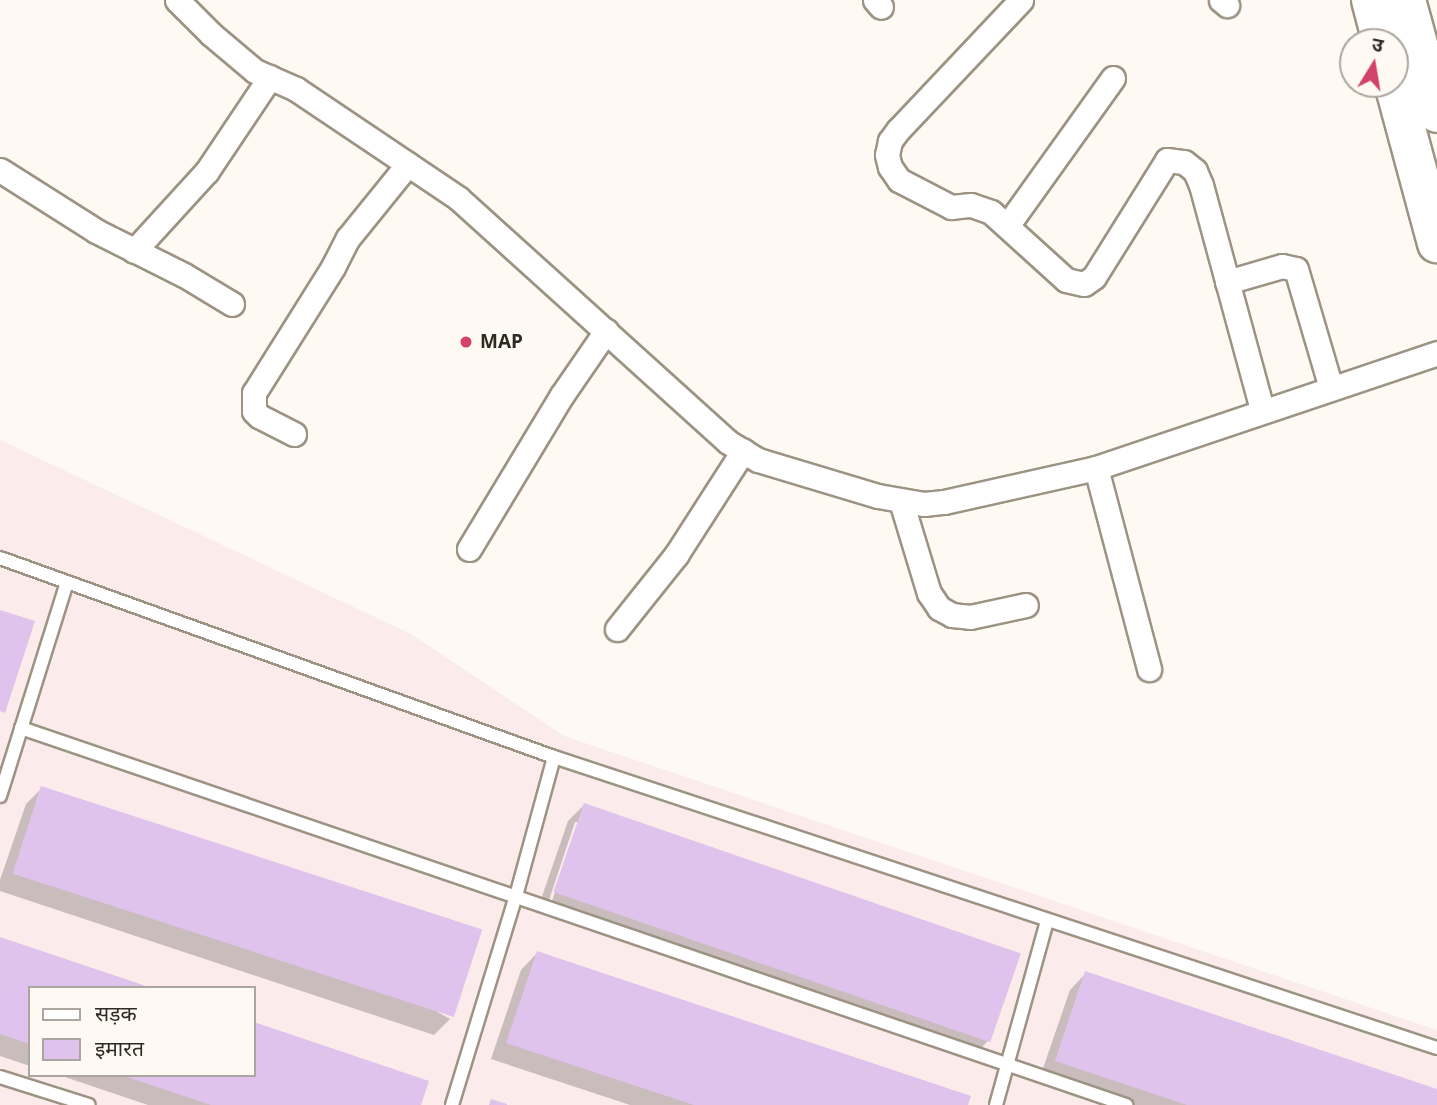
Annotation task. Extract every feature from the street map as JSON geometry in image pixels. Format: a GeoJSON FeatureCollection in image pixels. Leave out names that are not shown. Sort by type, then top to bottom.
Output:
{"type":"FeatureCollection","features":[{"type":"Feature","properties":{"kind":"highway"},"geometry":{"type":"LineString","coordinates":[[1370,0],[1378,28]]}},
{"type":"Feature","properties":{"kind":"highway"},"geometry":{"type":"LineString","coordinates":[[1406,0],[1437,113]]}},
{"type":"Feature","properties":{"kind":"highway"},"geometry":{"type":"LineString","coordinates":[[1398,98],[1437,243]]}},
{"type":"Feature","properties":{"kind":"street"},"geometry":{"type":"LineString","coordinates":[[177,0],[243,62],[296,89],[458,198],[729,442],[779,468],[901,501],[944,502],[1096,468],[1437,353]]}},
{"type":"Feature","properties":{"kind":"street"},"geometry":{"type":"LineString","coordinates":[[1021,0],[890,141],[887,155],[899,180],[951,207],[982,208],[1007,226],[1066,279],[1084,284],[1099,270],[1167,160],[1174,159],[1195,171],[1262,410]]}},
{"type":"Feature","properties":{"kind":"street"},"geometry":{"type":"LineString","coordinates":[[134,251],[207,172],[270,77]]}},
{"type":"Feature","properties":{"kind":"street"},"geometry":{"type":"LineString","coordinates":[[1007,226],[1113,78]]}},
{"type":"Feature","properties":{"kind":"street"},"geometry":{"type":"LineString","coordinates":[[293,434],[254,411],[254,393],[348,239],[408,164]]}},
{"type":"Feature","properties":{"kind":"street"},"geometry":{"type":"LineString","coordinates":[[0,170],[96,231],[184,275],[232,304]]}},
{"type":"Feature","properties":{"kind":"street"},"geometry":{"type":"LineString","coordinates":[[1227,282],[1282,267],[1296,270],[1331,388]]}},
{"type":"Feature","properties":{"kind":"street"},"geometry":{"type":"LineString","coordinates":[[469,549],[562,395],[606,331]]}},
{"type":"Feature","properties":{"kind":"street"},"geometry":{"type":"LineString","coordinates":[[617,629],[676,555],[743,451]]}},
{"type":"Feature","properties":{"kind":"street"},"geometry":{"type":"LineString","coordinates":[[1096,468],[1149,669]]}},
{"type":"Feature","properties":{"kind":"street"},"geometry":{"type":"LineString","coordinates":[[901,501],[929,593],[939,608],[953,615],[970,617],[1026,605]]}},
{"type":"Feature","properties":{"kind":"lane"},"geometry":{"type":"LineString","coordinates":[[0,558],[554,757],[1437,1048]]}},
{"type":"Feature","properties":{"kind":"lane"},"geometry":{"type":"LineString","coordinates":[[0,796],[67,582]]}},
{"type":"Feature","properties":{"kind":"lane"},"geometry":{"type":"LineString","coordinates":[[21,728],[1126,1105]]}},
{"type":"Feature","properties":{"kind":"lane"},"geometry":{"type":"LineString","coordinates":[[452,1105],[516,896],[554,757]]}},
{"type":"Feature","properties":{"kind":"lane"},"geometry":{"type":"LineString","coordinates":[[996,1105],[1047,920]]}},
{"type":"Feature","properties":{"kind":"lane"},"geometry":{"type":"LineString","coordinates":[[0,1077],[89,1105]]}},
{"type":"Feature","properties":{"kind":"shaded area"},"geometry":{"type":"Polygon","coordinates":[[[0,440],[411,634],[564,736],[1437,1030],[1437,1105],[0,1105],[0,440]]]}},
{"type":"Feature","properties":{"kind":"building"},"geometry":{"type":"Polygon","coordinates":[[[0,610],[35,621],[5,713],[0,711],[0,610]]]}},
{"type":"Feature","properties":{"kind":"building"},"geometry":{"type":"Polygon","coordinates":[[[41,786],[482,929],[454,1017],[13,873],[41,786]]]}},
{"type":"Feature","properties":{"kind":"building"},"geometry":{"type":"Polygon","coordinates":[[[584,803],[1021,953],[990,1042],[553,892],[584,803]]]}},
{"type":"Feature","properties":{"kind":"building"},"geometry":{"type":"Polygon","coordinates":[[[0,937],[146,986],[28,986],[28,1043],[0,1034],[0,937]]]}},
{"type":"Feature","properties":{"kind":"building"},"geometry":{"type":"Polygon","coordinates":[[[537,951],[971,1096],[968,1105],[694,1105],[506,1043],[537,951]]]}},
{"type":"Feature","properties":{"kind":"building"},"geometry":{"type":"Polygon","coordinates":[[[1085,971],[1437,1089],[1437,1105],[1187,1105],[1055,1061],[1085,971]]]}},
{"type":"Feature","properties":{"kind":"building"},"geometry":{"type":"Polygon","coordinates":[[[256,1023],[429,1081],[421,1105],[211,1105],[127,1077],[256,1077],[256,1023]]]}},
{"type":"Feature","properties":{"kind":"building"},"geometry":{"type":"Polygon","coordinates":[[[491,1099],[507,1104],[507,1105],[489,1105],[491,1099]]]}},
{"type":"Feature","properties":{"kind":"place","name":"MAP"},"geometry":{"type":"Point","coordinates":[466,342]}}]}
